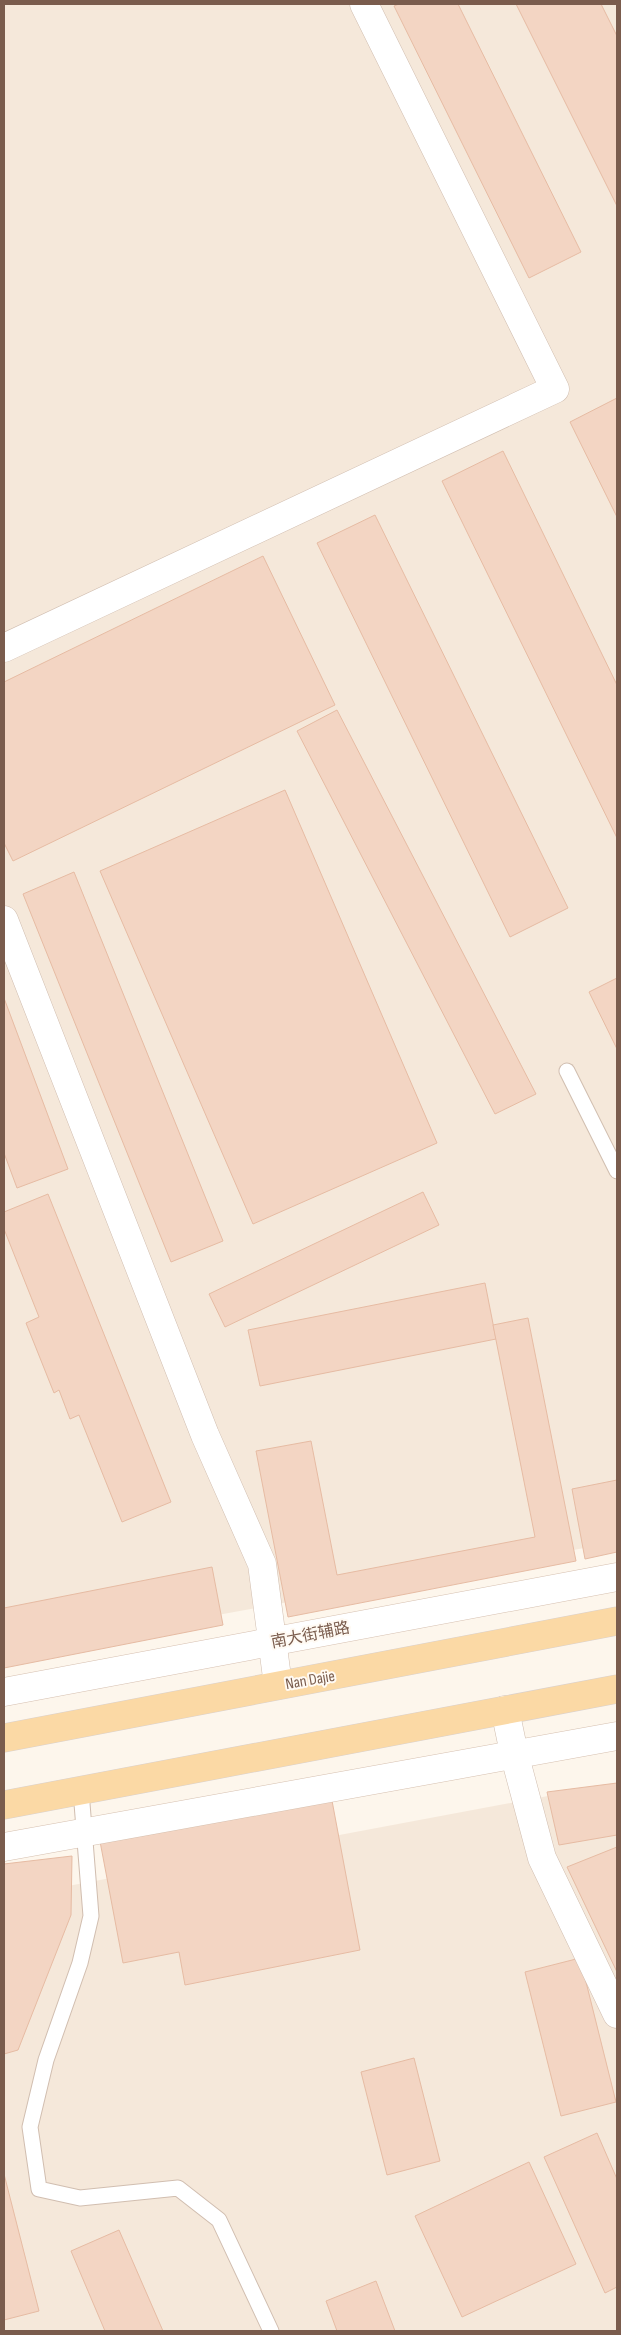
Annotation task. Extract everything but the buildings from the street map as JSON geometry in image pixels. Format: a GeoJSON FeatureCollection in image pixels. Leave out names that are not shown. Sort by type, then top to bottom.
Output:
{"type":"FeatureCollection","features":[{"type":"Feature","properties":{"kind":"main road","name":"Nan Dajie"},"geometry":{"type":"LineString","coordinates":[[4,1738],[617,1622]]}},
{"type":"Feature","properties":{"kind":"main road"},"geometry":{"type":"LineString","coordinates":[[4,1805],[617,1689]]}},
{"type":"Feature","properties":{"kind":"street"},"geometry":{"type":"LineString","coordinates":[[4,648],[555,389],[364,4]]}},
{"type":"Feature","properties":{"kind":"street"},"geometry":{"type":"LineString","coordinates":[[4,920],[205,1435],[262,1564],[278,1685]]}},
{"type":"Feature","properties":{"kind":"street","name":"南大街辅路"},"geometry":{"type":"LineString","coordinates":[[4,1692],[617,1577]]}},
{"type":"Feature","properties":{"kind":"street"},"geometry":{"type":"LineString","coordinates":[[505,1710],[514,1754],[542,1858],[617,2014]]}},
{"type":"Feature","properties":{"kind":"street"},"geometry":{"type":"LineString","coordinates":[[4,1847],[617,1736]]}},
{"type":"Feature","properties":{"kind":"lane"},"geometry":{"type":"LineString","coordinates":[[567,1071],[617,1171]]}},
{"type":"Feature","properties":{"kind":"lane"},"geometry":{"type":"LineString","coordinates":[[81,1791],[91,1916],[80,1963],[46,2060],[30,2127],[39,2189],[80,2198],[178,2188],[219,2220],[271,2331]]}},
{"type":"Feature","properties":{"kind":"shaded area"},"geometry":{"type":"Polygon","coordinates":[[[4,4],[617,4],[617,1542],[4,1654],[4,4]]]}},
{"type":"Feature","properties":{"kind":"shaded area"},"geometry":{"type":"Polygon","coordinates":[[[617,1783],[617,2331],[4,2331],[4,1898],[617,1783]]]}}]}
